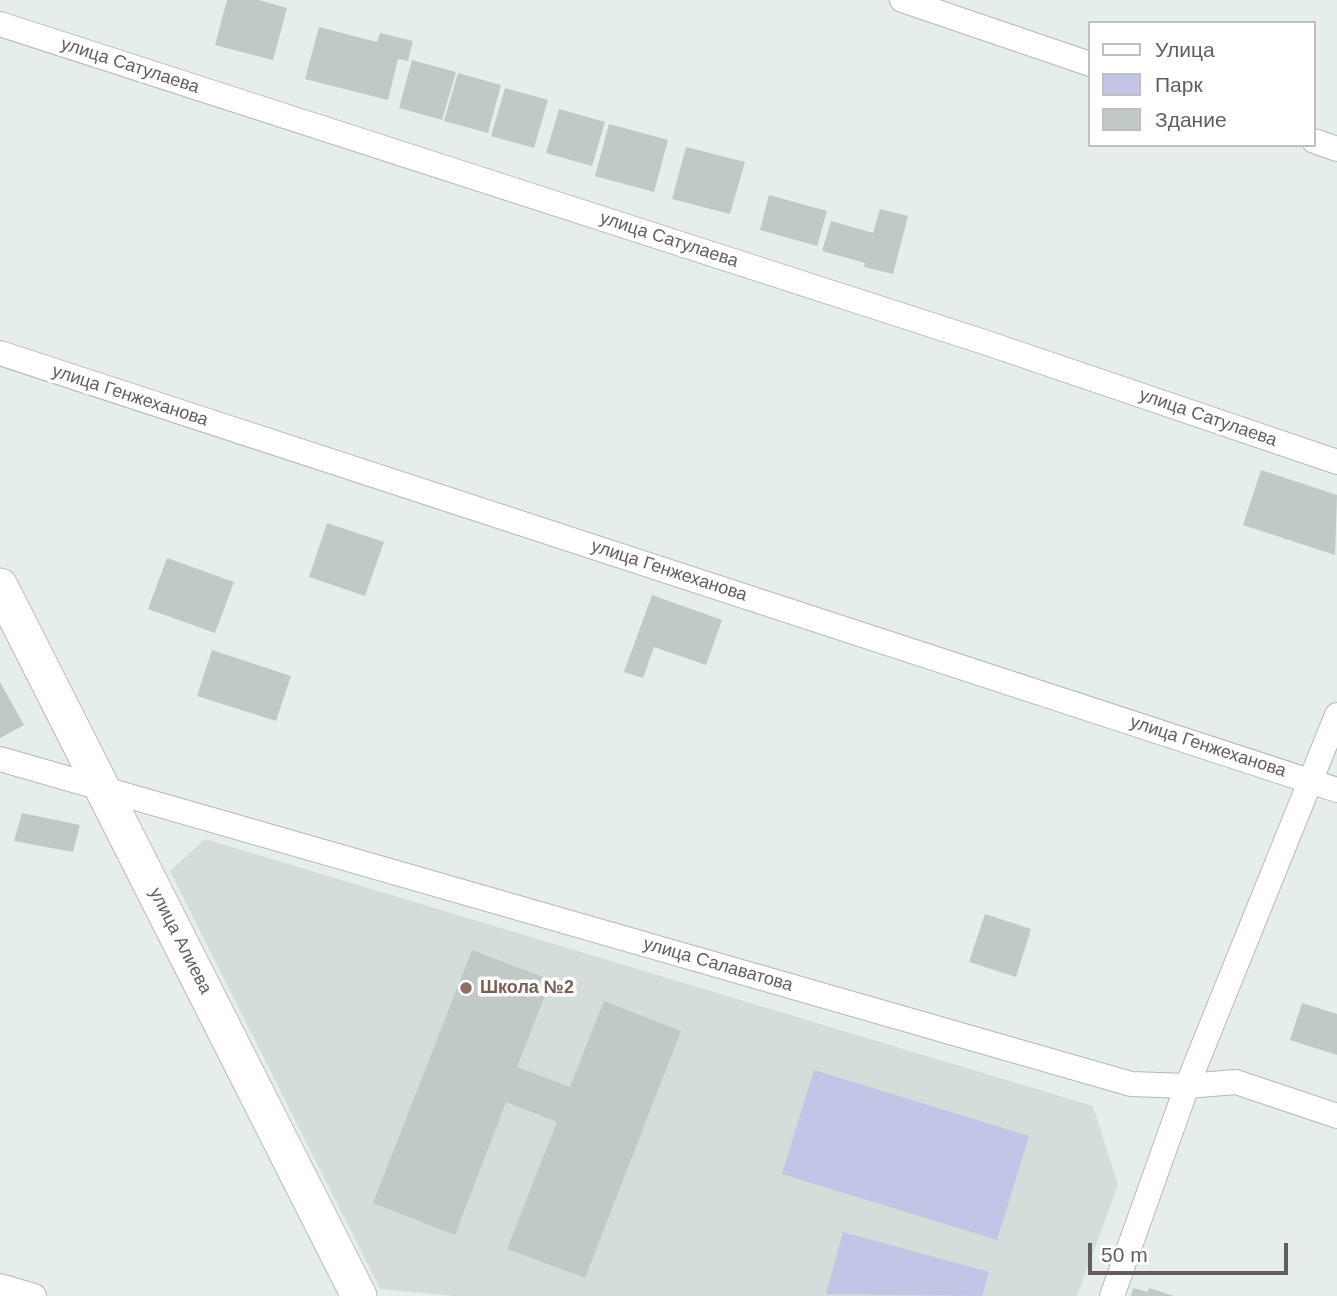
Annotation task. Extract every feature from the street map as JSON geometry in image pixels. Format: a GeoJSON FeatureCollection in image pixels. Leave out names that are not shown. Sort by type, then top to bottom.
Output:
{"type":"FeatureCollection","features":[{"type":"Feature","properties":{"kind":"street"},"geometry":{"type":"LineString","coordinates":[[902,0],[1088,63]]}},
{"type":"Feature","properties":{"kind":"street","name":"улица Сатулаева"},"geometry":{"type":"LineString","coordinates":[[0,24],[971,338],[1337,462]]}},
{"type":"Feature","properties":{"kind":"street"},"geometry":{"type":"LineString","coordinates":[[1316,142],[1337,149]]}},
{"type":"Feature","properties":{"kind":"street","name":"улица Генжеханова"},"geometry":{"type":"LineString","coordinates":[[0,353],[1337,790]]}},
{"type":"Feature","properties":{"kind":"street","name":"улица Алиева"},"geometry":{"type":"LineString","coordinates":[[0,586],[359,1296]]}},
{"type":"Feature","properties":{"kind":"street"},"geometry":{"type":"LineString","coordinates":[[1112,1296],[1187,1086],[1337,715]]}},
{"type":"Feature","properties":{"kind":"street","name":"улица Салаватова"},"geometry":{"type":"LineString","coordinates":[[0,759],[1131,1084],[1187,1086],[1236,1082],[1337,1116]]}},
{"type":"Feature","properties":{"kind":"street"},"geometry":{"type":"LineString","coordinates":[[0,1286],[34,1296]]}},
{"type":"Feature","properties":{"kind":"shaded area","name":"Школа №2"},"geometry":{"type":"Polygon","coordinates":[[[205,839],[1093,1106],[1118,1185],[1077,1296],[454,1296],[380,1289],[170,871],[205,839]]]}},
{"type":"Feature","properties":{"kind":"green space"},"geometry":{"type":"Polygon","coordinates":[[[814,1070],[1029,1136],[997,1240],[782,1174],[814,1070]]]}},
{"type":"Feature","properties":{"kind":"green space"},"geometry":{"type":"Polygon","coordinates":[[[843,1232],[989,1272],[982,1296],[826,1294],[843,1232]]]}},
{"type":"Feature","properties":{"kind":"building"},"geometry":{"type":"Polygon","coordinates":[[[227,0],[259,0],[287,8],[273,60],[215,45],[227,0]]]}},
{"type":"Feature","properties":{"kind":"building"},"geometry":{"type":"Polygon","coordinates":[[[319,27],[377,42],[380,33],[413,41],[408,61],[398,59],[388,100],[305,79],[319,27]]]}},
{"type":"Feature","properties":{"kind":"building"},"geometry":{"type":"Polygon","coordinates":[[[412,60],[456,72],[442,120],[399,108],[412,60]]]}},
{"type":"Feature","properties":{"kind":"building"},"geometry":{"type":"Polygon","coordinates":[[[458,73],[501,85],[488,133],[444,121],[458,73]]]}},
{"type":"Feature","properties":{"kind":"building"},"geometry":{"type":"Polygon","coordinates":[[[505,88],[548,100],[534,148],[491,136],[505,88]]]}},
{"type":"Feature","properties":{"kind":"building"},"geometry":{"type":"Polygon","coordinates":[[[559,109],[605,122],[592,166],[546,153],[559,109]]]}},
{"type":"Feature","properties":{"kind":"building"},"geometry":{"type":"Polygon","coordinates":[[[609,124],[668,140],[654,192],[595,176],[609,124]]]}},
{"type":"Feature","properties":{"kind":"building"},"geometry":{"type":"Polygon","coordinates":[[[686,147],[745,162],[730,214],[672,199],[686,147]]]}},
{"type":"Feature","properties":{"kind":"building"},"geometry":{"type":"Polygon","coordinates":[[[769,195],[827,211],[817,246],[760,230],[769,195]]]}},
{"type":"Feature","properties":{"kind":"building"},"geometry":{"type":"Polygon","coordinates":[[[880,209],[908,216],[893,274],[864,267],[865,263],[822,251],[831,221],[873,233],[880,209]]]}},
{"type":"Feature","properties":{"kind":"building"},"geometry":{"type":"Polygon","coordinates":[[[1261,470],[1337,495],[1335,555],[1243,525],[1261,470]]]}},
{"type":"Feature","properties":{"kind":"building"},"geometry":{"type":"Polygon","coordinates":[[[327,523],[384,542],[365,596],[309,577],[327,523]]]}},
{"type":"Feature","properties":{"kind":"building"},"geometry":{"type":"Polygon","coordinates":[[[167,558],[234,582],[215,633],[148,609],[167,558]]]}},
{"type":"Feature","properties":{"kind":"building"},"geometry":{"type":"Polygon","coordinates":[[[652,595],[722,620],[706,665],[654,647],[643,678],[624,672],[652,595]]]}},
{"type":"Feature","properties":{"kind":"building"},"geometry":{"type":"Polygon","coordinates":[[[212,650],[291,676],[276,721],[197,696],[212,650]]]}},
{"type":"Feature","properties":{"kind":"building"},"geometry":{"type":"Polygon","coordinates":[[[0,682],[24,725],[0,738],[0,682]]]}},
{"type":"Feature","properties":{"kind":"building"},"geometry":{"type":"Polygon","coordinates":[[[22,813],[80,825],[73,852],[14,841],[22,813]]]}},
{"type":"Feature","properties":{"kind":"building"},"geometry":{"type":"Polygon","coordinates":[[[985,914],[1031,929],[1016,977],[969,962],[985,914]]]}},
{"type":"Feature","properties":{"kind":"building"},"geometry":{"type":"Polygon","coordinates":[[[472,950],[551,980],[517,1067],[570,1087],[604,1001],[681,1031],[585,1278],[507,1249],[557,1122],[506,1102],[455,1235],[373,1203],[472,950]]]}},
{"type":"Feature","properties":{"kind":"building"},"geometry":{"type":"Polygon","coordinates":[[[1302,1003],[1337,1014],[1337,1055],[1290,1040],[1302,1003]]]}},
{"type":"Feature","properties":{"kind":"building"},"geometry":{"type":"Polygon","coordinates":[[[1133,1288],[1148,1292],[1149,1288],[1174,1296],[1131,1296],[1133,1288]]]}},
{"type":"Feature","properties":{"kind":"place","name":"Школа №2"},"geometry":{"type":"Point","coordinates":[466,988]}}]}
